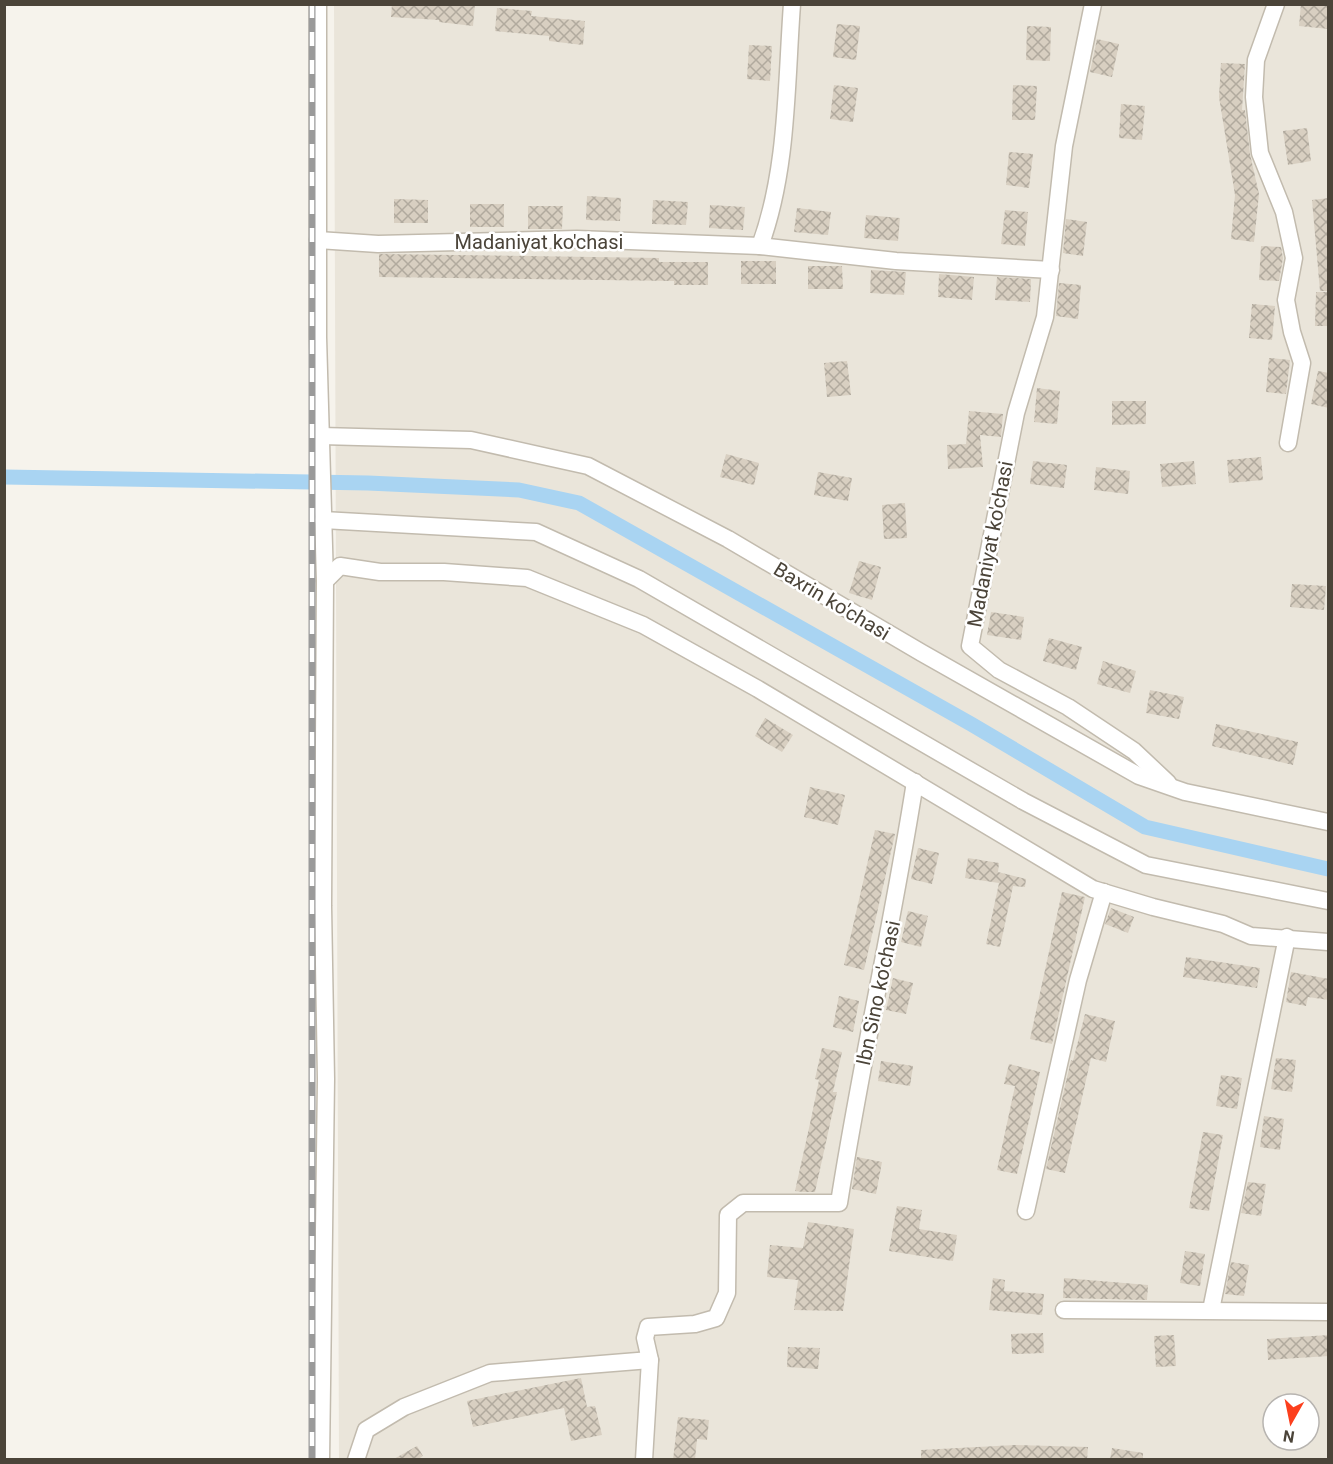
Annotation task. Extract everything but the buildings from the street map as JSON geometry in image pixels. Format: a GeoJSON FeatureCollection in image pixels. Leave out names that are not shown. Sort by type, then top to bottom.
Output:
{"type":"FeatureCollection","features":[{"type":"Feature","properties":{"kind":"street"},"geometry":{"type":"LineString","coordinates":[[318,4],[318,240],[325,580],[323,906],[326,1079],[321,1460]]}},
{"type":"Feature","properties":{"kind":"street"},"geometry":{"type":"LineString","coordinates":[[760,246],[771,217],[782,148],[792,4]]}},
{"type":"Feature","properties":{"kind":"street","name":"Madaniyat ko'chasi"},"geometry":{"type":"LineString","coordinates":[[1093,4],[1064,146],[1045,317],[1016,413],[970,646],[999,670],[1068,707],[1134,751],[1173,788]]}},
{"type":"Feature","properties":{"kind":"street"},"geometry":{"type":"LineString","coordinates":[[1276,4],[1256,60],[1254,97],[1260,153],[1284,212],[1294,258],[1286,300],[1292,332],[1302,363],[1288,443]]}},
{"type":"Feature","properties":{"kind":"street","name":"Madaniyat ko'chasi"},"geometry":{"type":"LineString","coordinates":[[318,240],[378,244],[577,239],[760,246],[896,261],[1051,270]]}},
{"type":"Feature","properties":{"kind":"street","name":"Baxrin ko'chasi"},"geometry":{"type":"LineString","coordinates":[[321,436],[471,440],[588,465],[728,539],[922,653],[1139,776],[1173,788],[1329,822]]}},
{"type":"Feature","properties":{"kind":"street"},"geometry":{"type":"LineString","coordinates":[[323,520],[536,532],[639,579],[1023,801],[1146,865],[1329,901]]}},
{"type":"Feature","properties":{"kind":"street"},"geometry":{"type":"LineString","coordinates":[[325,580],[340,566],[380,572],[444,572],[527,578],[643,625],[915,782],[990,830],[1093,889],[1223,924],[1251,936],[1329,942]]}},
{"type":"Feature","properties":{"kind":"street","name":"Ibn Sino ko'chasi"},"geometry":{"type":"LineString","coordinates":[[650,1360],[645,1338],[648,1327],[695,1324],[716,1318],[727,1293],[728,1215],[743,1203],[839,1203],[855,1103],[897,897],[915,782]]}},
{"type":"Feature","properties":{"kind":"street"},"geometry":{"type":"LineString","coordinates":[[1026,1211],[1078,980],[1104,892]]}},
{"type":"Feature","properties":{"kind":"street"},"geometry":{"type":"LineString","coordinates":[[1211,1311],[1287,937]]}},
{"type":"Feature","properties":{"kind":"street"},"geometry":{"type":"LineString","coordinates":[[1064,1310],[1329,1312]]}},
{"type":"Feature","properties":{"kind":"street"},"geometry":{"type":"LineString","coordinates":[[356,1460],[366,1430],[404,1407],[490,1372],[650,1360],[644,1460]]}},
{"type":"Feature","properties":{"kind":"shaded area"},"geometry":{"type":"Polygon","coordinates":[[[334,5],[1328,5],[1328,1459],[339,1459],[334,5]]]}},
{"type":"Feature","properties":{"kind":"waterway"},"geometry":{"type":"LineString","coordinates":[[4,477],[368,483],[519,490],[579,503],[971,724],[1145,827],[1328,869]]}},
{"type":"Feature","properties":{"kind":"railway"},"geometry":{"type":"LineString","coordinates":[[312,4],[312,1460]]}}]}
